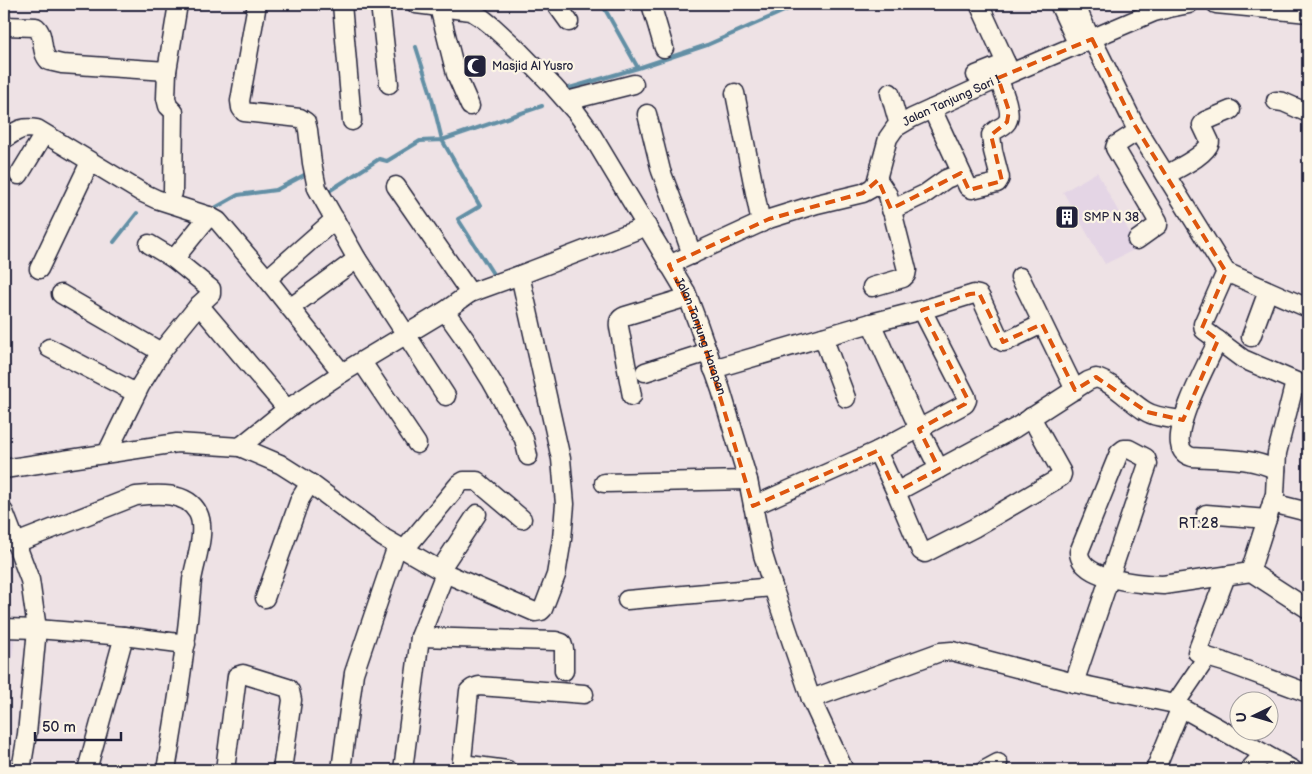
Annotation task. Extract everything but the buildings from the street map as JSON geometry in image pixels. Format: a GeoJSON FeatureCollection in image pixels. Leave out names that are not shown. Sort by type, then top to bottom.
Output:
{"type":"FeatureCollection","features":[{"type":"Feature","properties":{"kind":"street"},"geometry":{"type":"LineString","coordinates":[[173,193],[174,112],[168,106],[166,98],[166,71],[178,4]]}},
{"type":"Feature","properties":{"kind":"street"},"geometry":{"type":"LineString","coordinates":[[257,4],[240,101],[241,108],[244,112],[300,118],[306,122],[317,188],[357,260],[446,396]]}},
{"type":"Feature","properties":{"kind":"street"},"geometry":{"type":"LineString","coordinates":[[342,4],[352,122]]}},
{"type":"Feature","properties":{"kind":"street"},"geometry":{"type":"LineString","coordinates":[[380,4],[389,84]]}},
{"type":"Feature","properties":{"kind":"street","name":"Jalan Tanjung Harapan"},"geometry":{"type":"LineString","coordinates":[[416,4],[439,7],[470,7],[522,54],[567,101],[587,126],[688,297],[721,390],[748,480],[763,556],[773,587],[811,699],[844,770]]}},
{"type":"Feature","properties":{"kind":"street"},"geometry":{"type":"LineString","coordinates":[[556,4],[569,22]]}},
{"type":"Feature","properties":{"kind":"street"},"geometry":{"type":"LineString","coordinates":[[651,4],[664,48]]}},
{"type":"Feature","properties":{"kind":"street"},"geometry":{"type":"LineString","coordinates":[[932,108],[968,187],[971,189],[997,183],[1000,174],[993,151],[991,135],[996,129],[1007,122],[1009,111],[1002,71],[979,4]]}},
{"type":"Feature","properties":{"kind":"street"},"geometry":{"type":"LineString","coordinates":[[1058,4],[1083,38],[1138,131],[1226,272],[1308,308]]}},
{"type":"Feature","properties":{"kind":"street"},"geometry":{"type":"LineString","coordinates":[[1075,4],[1083,38]]}},
{"type":"Feature","properties":{"kind":"street"},"geometry":{"type":"LineString","coordinates":[[1083,38],[1147,4]]}},
{"type":"Feature","properties":{"kind":"street","name":"Jalan Tanjung Sari I"},"geometry":{"type":"LineString","coordinates":[[878,180],[889,135],[899,125],[1002,71],[1154,12],[1189,4]]}},
{"type":"Feature","properties":{"kind":"street"},"geometry":{"type":"LineString","coordinates":[[1216,4],[1308,13]]}},
{"type":"Feature","properties":{"kind":"street"},"geometry":{"type":"LineString","coordinates":[[439,7],[456,74],[470,106]]}},
{"type":"Feature","properties":{"kind":"street"},"geometry":{"type":"LineString","coordinates":[[4,26],[36,27],[39,29],[44,55],[48,61],[62,64],[166,71]]}},
{"type":"Feature","properties":{"kind":"street"},"geometry":{"type":"LineString","coordinates":[[976,75],[1002,71]]}},
{"type":"Feature","properties":{"kind":"street"},"geometry":{"type":"LineString","coordinates":[[567,101],[634,84]]}},
{"type":"Feature","properties":{"kind":"street"},"geometry":{"type":"LineString","coordinates":[[890,92],[899,125]]}},
{"type":"Feature","properties":{"kind":"street"},"geometry":{"type":"LineString","coordinates":[[735,93],[761,223]]}},
{"type":"Feature","properties":{"kind":"street"},"geometry":{"type":"LineString","coordinates":[[1276,101],[1284,102],[1308,112]]}},
{"type":"Feature","properties":{"kind":"street"},"geometry":{"type":"LineString","coordinates":[[1166,175],[1207,149],[1210,142],[1202,125],[1231,110]]}},
{"type":"Feature","properties":{"kind":"street"},"geometry":{"type":"LineString","coordinates":[[647,114],[661,171],[692,255]]}},
{"type":"Feature","properties":{"kind":"street"},"geometry":{"type":"LineString","coordinates":[[4,139],[16,131],[28,127],[37,129],[148,196],[209,216],[218,221],[267,278],[342,373]]}},
{"type":"Feature","properties":{"kind":"street"},"geometry":{"type":"LineString","coordinates":[[1136,240],[1158,225],[1158,221],[1115,148],[1116,145],[1138,131]]}},
{"type":"Feature","properties":{"kind":"street"},"geometry":{"type":"LineString","coordinates":[[19,175],[44,134]]}},
{"type":"Feature","properties":{"kind":"street"},"geometry":{"type":"LineString","coordinates":[[39,269],[90,162]]}},
{"type":"Feature","properties":{"kind":"street"},"geometry":{"type":"LineString","coordinates":[[892,210],[925,194],[946,179],[960,173]]}},
{"type":"Feature","properties":{"kind":"street"},"geometry":{"type":"LineString","coordinates":[[669,265],[769,219],[863,193],[874,186],[878,180],[888,195],[907,270],[906,276],[903,278],[872,287]]}},
{"type":"Feature","properties":{"kind":"street"},"geometry":{"type":"LineString","coordinates":[[396,186],[470,293]]}},
{"type":"Feature","properties":{"kind":"street"},"geometry":{"type":"LineString","coordinates":[[174,259],[209,216]]}},
{"type":"Feature","properties":{"kind":"street"},"geometry":{"type":"LineString","coordinates":[[267,278],[335,219]]}},
{"type":"Feature","properties":{"kind":"street"},"geometry":{"type":"LineString","coordinates":[[240,447],[287,409],[342,373],[445,311],[470,293],[647,226]]}},
{"type":"Feature","properties":{"kind":"street"},"geometry":{"type":"LineString","coordinates":[[107,453],[136,393],[161,352],[199,306],[211,295],[211,290],[174,259],[149,244]]}},
{"type":"Feature","properties":{"kind":"street"},"geometry":{"type":"LineString","coordinates":[[290,308],[357,260]]}},
{"type":"Feature","properties":{"kind":"street"},"geometry":{"type":"LineString","coordinates":[[1226,272],[1203,324],[1204,330],[1243,359],[1301,384],[1277,453],[1275,494],[1250,572]]}},
{"type":"Feature","properties":{"kind":"street"},"geometry":{"type":"LineString","coordinates":[[4,469],[177,443],[240,447],[280,464],[310,483],[384,538],[443,572],[535,612],[541,611],[556,575],[565,504],[561,459],[520,275]]}},
{"type":"Feature","properties":{"kind":"street"},"geometry":{"type":"LineString","coordinates":[[1020,277],[1075,390]]}},
{"type":"Feature","properties":{"kind":"street"},"geometry":{"type":"LineString","coordinates":[[1251,337],[1268,291]]}},
{"type":"Feature","properties":{"kind":"street"},"geometry":{"type":"LineString","coordinates":[[61,294],[161,352]]}},
{"type":"Feature","properties":{"kind":"street"},"geometry":{"type":"LineString","coordinates":[[645,372],[711,361],[823,337],[922,310],[970,294],[979,295],[1000,340],[1003,342],[1042,324]]}},
{"type":"Feature","properties":{"kind":"street"},"geometry":{"type":"LineString","coordinates":[[632,396],[619,321],[625,316],[688,297]]}},
{"type":"Feature","properties":{"kind":"street"},"geometry":{"type":"LineString","coordinates":[[199,306],[287,409]]}},
{"type":"Feature","properties":{"kind":"street"},"geometry":{"type":"LineString","coordinates":[[753,506],[877,451],[965,404],[966,396],[922,310]]}},
{"type":"Feature","properties":{"kind":"street"},"geometry":{"type":"LineString","coordinates":[[445,311],[492,382],[524,439],[528,456]]}},
{"type":"Feature","properties":{"kind":"street"},"geometry":{"type":"LineString","coordinates":[[870,323],[919,429],[940,469]]}},
{"type":"Feature","properties":{"kind":"street"},"geometry":{"type":"LineString","coordinates":[[823,337],[846,398]]}},
{"type":"Feature","properties":{"kind":"street"},"geometry":{"type":"LineString","coordinates":[[1218,340],[1183,420],[1180,437],[1182,449],[1185,454],[1192,457],[1249,461],[1276,470]]}},
{"type":"Feature","properties":{"kind":"street"},"geometry":{"type":"LineString","coordinates":[[49,348],[136,393]]}},
{"type":"Feature","properties":{"kind":"street"},"geometry":{"type":"LineString","coordinates":[[362,362],[417,444]]}},
{"type":"Feature","properties":{"kind":"street"},"geometry":{"type":"LineString","coordinates":[[896,492],[1031,417],[1093,379],[1099,379],[1116,389],[1147,412],[1183,420]]}},
{"type":"Feature","properties":{"kind":"street"},"geometry":{"type":"LineString","coordinates":[[877,451],[921,551],[927,552],[974,528],[1061,476],[1062,472],[1031,417]]}},
{"type":"Feature","properties":{"kind":"street"},"geometry":{"type":"LineString","coordinates":[[1074,683],[1108,578],[1148,464],[1146,458],[1126,448],[1119,453],[1079,552],[1080,559],[1088,569],[1108,578],[1149,585],[1162,585],[1250,572],[1308,609]]}},
{"type":"Feature","properties":{"kind":"street"},"geometry":{"type":"LineString","coordinates":[[604,483],[748,480]]}},
{"type":"Feature","properties":{"kind":"street"},"geometry":{"type":"LineString","coordinates":[[341,770],[354,673],[401,548],[459,484],[464,481],[477,481],[522,520]]}},
{"type":"Feature","properties":{"kind":"street"},"geometry":{"type":"LineString","coordinates":[[265,598],[300,499],[310,483]]}},
{"type":"Feature","properties":{"kind":"street"},"geometry":{"type":"LineString","coordinates":[[16,543],[136,496],[156,494],[172,496],[183,499],[198,512],[202,532],[192,578],[186,644],[166,770]]}},
{"type":"Feature","properties":{"kind":"street"},"geometry":{"type":"LineString","coordinates":[[1206,514],[1270,511],[1308,512]]}},
{"type":"Feature","properties":{"kind":"street"},"geometry":{"type":"LineString","coordinates":[[4,512],[30,580],[37,629],[27,734],[21,770]]}},
{"type":"Feature","properties":{"kind":"street"},"geometry":{"type":"LineString","coordinates":[[403,770],[420,637],[443,572],[477,514]]}},
{"type":"Feature","properties":{"kind":"street"},"geometry":{"type":"LineString","coordinates":[[1226,576],[1197,652],[1308,693]]}},
{"type":"Feature","properties":{"kind":"street"},"geometry":{"type":"LineString","coordinates":[[627,600],[773,587]]}},
{"type":"Feature","properties":{"kind":"street"},"geometry":{"type":"LineString","coordinates":[[5,630],[37,629],[124,636],[186,644]]}},
{"type":"Feature","properties":{"kind":"street"},"geometry":{"type":"LineString","coordinates":[[87,770],[124,636]]}},
{"type":"Feature","properties":{"kind":"street"},"geometry":{"type":"LineString","coordinates":[[420,637],[556,641],[562,644],[564,649],[564,671]]}},
{"type":"Feature","properties":{"kind":"street"},"geometry":{"type":"LineString","coordinates":[[811,699],[940,652],[952,651],[1074,683],[1178,706],[1293,770]]}},
{"type":"Feature","properties":{"kind":"street"},"geometry":{"type":"LineString","coordinates":[[1156,770],[1178,706],[1207,657]]}},
{"type":"Feature","properties":{"kind":"street"},"geometry":{"type":"LineString","coordinates":[[225,770],[237,676],[243,674],[288,688],[290,691],[292,700],[282,770]]}},
{"type":"Feature","properties":{"kind":"street"},"geometry":{"type":"LineString","coordinates":[[507,770],[461,767],[469,691],[479,686],[584,694]]}},
{"type":"Feature","properties":{"kind":"street"},"geometry":{"type":"LineString","coordinates":[[1248,770],[1264,754]]}},
{"type":"Feature","properties":{"kind":"highlighted area"},"geometry":{"type":"Polygon","coordinates":[[[1092,39],[1134,124],[1226,272],[1202,328],[1218,340],[1183,420],[1147,412],[1096,377],[1075,390],[1042,324],[1003,342],[979,293],[970,294],[922,310],[967,398],[965,404],[919,429],[939,469],[896,492],[877,451],[753,506],[698,324],[669,265],[769,219],[863,193],[878,180],[891,209],[961,173],[969,190],[1002,181],[991,135],[1007,122],[1009,111],[998,78],[1092,39]]]}},
{"type":"Feature","properties":{"kind":"shaded area"},"geometry":{"type":"Polygon","coordinates":[[[1097,172],[1138,248],[1105,264],[1063,192],[1097,172]]]}},
{"type":"Feature","properties":{"kind":"shaded area"},"geometry":{"type":"Polygon","coordinates":[[[4,592],[15,634],[4,727],[4,592]]]}},
{"type":"Feature","properties":{"kind":"waterway"},"geometry":{"type":"LineString","coordinates":[[602,4],[638,68]]}},
{"type":"Feature","properties":{"kind":"waterway"},"geometry":{"type":"LineString","coordinates":[[566,89],[707,45],[800,4]]}},
{"type":"Feature","properties":{"kind":"waterway"},"geometry":{"type":"LineString","coordinates":[[416,47],[430,91],[442,140],[480,206],[458,219],[495,277]]}},
{"type":"Feature","properties":{"kind":"waterway"},"geometry":{"type":"LineString","coordinates":[[326,193],[379,159],[387,161],[420,141],[442,140],[542,106]]}},
{"type":"Feature","properties":{"kind":"waterway"},"geometry":{"type":"LineString","coordinates":[[211,208],[213,209],[238,195],[276,190],[308,173]]}},
{"type":"Feature","properties":{"kind":"waterway"},"geometry":{"type":"LineString","coordinates":[[114,242],[137,213]]}},
{"type":"Feature","properties":{"kind":"place","name":"Masjid Al Yusro"},"geometry":{"type":"Point","coordinates":[475,66]}},
{"type":"Feature","properties":{"kind":"place","name":"SMP N 38"},"geometry":{"type":"Point","coordinates":[1067,217]}},
{"type":"Feature","properties":{"kind":"district","name":"RT.28"},"geometry":{"type":"Point","coordinates":[1199,523]}}]}
